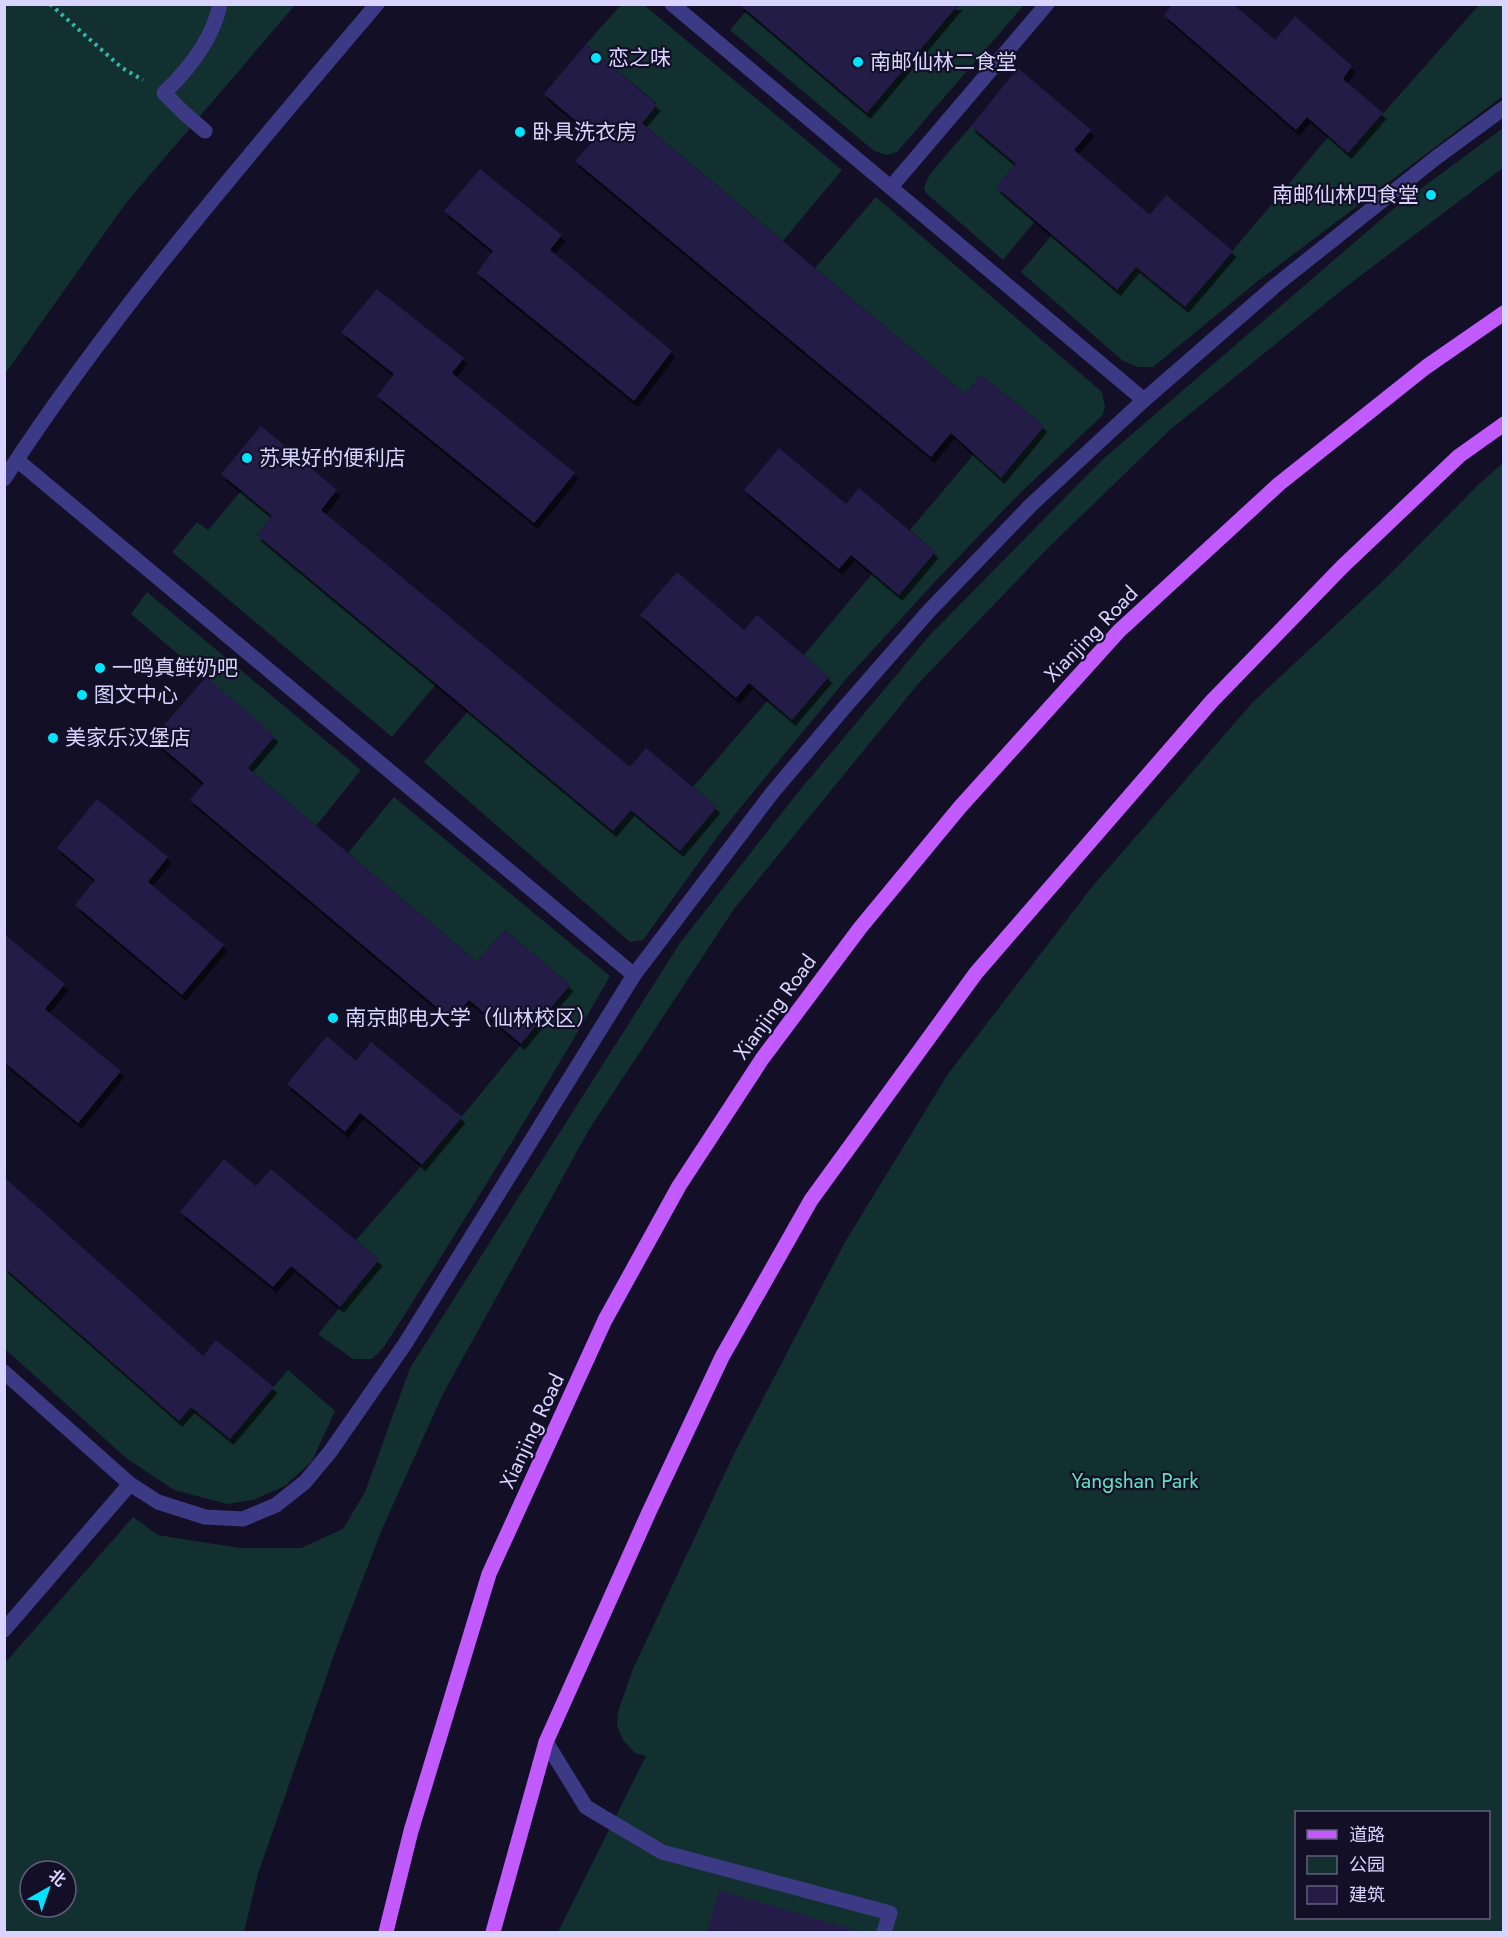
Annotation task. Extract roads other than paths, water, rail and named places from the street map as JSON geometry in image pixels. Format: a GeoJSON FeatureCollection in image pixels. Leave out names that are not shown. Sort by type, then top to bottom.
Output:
{"type":"FeatureCollection","features":[{"type":"Feature","properties":{"kind":"main road","name":"Xianjing Road"},"geometry":{"type":"LineString","coordinates":[[386,1932],[411,1831],[489,1574],[605,1320],[679,1186],[762,1059],[860,928],[960,807],[1119,631],[1280,484],[1426,367],[1503,313]]}},
{"type":"Feature","properties":{"kind":"main road"},"geometry":{"type":"LineString","coordinates":[[493,1932],[546,1742],[649,1512],[722,1357],[811,1200],[976,973],[1212,701],[1342,567],[1459,456],[1503,424]]}},
{"type":"Feature","properties":{"kind":"street"},"geometry":{"type":"LineString","coordinates":[[206,131],[164,93],[184,73],[202,47],[218,15],[220,4]]}},
{"type":"Feature","properties":{"kind":"street"},"geometry":{"type":"LineString","coordinates":[[4,479],[113,324],[251,153],[377,4]]}},
{"type":"Feature","properties":{"kind":"street"},"geometry":{"type":"LineString","coordinates":[[672,4],[1144,400]]}},
{"type":"Feature","properties":{"kind":"street"},"geometry":{"type":"LineString","coordinates":[[891,187],[1047,4]]}},
{"type":"Feature","properties":{"kind":"street"},"geometry":{"type":"LineString","coordinates":[[4,1372],[130,1484],[158,1502],[205,1517],[243,1519],[276,1505],[305,1482],[330,1452],[405,1344],[634,975],[772,792],[913,629],[1031,505],[1144,400],[1285,278],[1428,164],[1503,108]]}},
{"type":"Feature","properties":{"kind":"street"},"geometry":{"type":"LineString","coordinates":[[17,460],[634,975]]}},
{"type":"Feature","properties":{"kind":"street"},"geometry":{"type":"LineString","coordinates":[[4,1630],[130,1484]]}},
{"type":"Feature","properties":{"kind":"street"},"geometry":{"type":"LineString","coordinates":[[546,1742],[586,1807],[662,1852],[890,1913],[884,1932]]}},
{"type":"Feature","properties":{"kind":"place","name":"恋之味"},"geometry":{"type":"Point","coordinates":[596,58]}},
{"type":"Feature","properties":{"kind":"place","name":"南邮仙林二食堂"},"geometry":{"type":"Point","coordinates":[858,62]}},
{"type":"Feature","properties":{"kind":"place","name":"卧具洗衣房"},"geometry":{"type":"Point","coordinates":[520,132]}},
{"type":"Feature","properties":{"kind":"place","name":"南邮仙林四食堂"},"geometry":{"type":"Point","coordinates":[1431,195]}},
{"type":"Feature","properties":{"kind":"place","name":"苏果好的便利店"},"geometry":{"type":"Point","coordinates":[247,458]}},
{"type":"Feature","properties":{"kind":"place","name":"一鸣真鲜奶吧"},"geometry":{"type":"Point","coordinates":[100,668]}},
{"type":"Feature","properties":{"kind":"place","name":"图文中心"},"geometry":{"type":"Point","coordinates":[82,695]}},
{"type":"Feature","properties":{"kind":"place","name":"美家乐汉堡店"},"geometry":{"type":"Point","coordinates":[53,738]}},
{"type":"Feature","properties":{"kind":"place","name":"南京邮电大学（仙林校区）"},"geometry":{"type":"Point","coordinates":[333,1018]}},
{"type":"Feature","properties":{"kind":"park label","name":"Yangshan Park"},"geometry":{"type":"Point","coordinates":[1135,1481]}}]}
